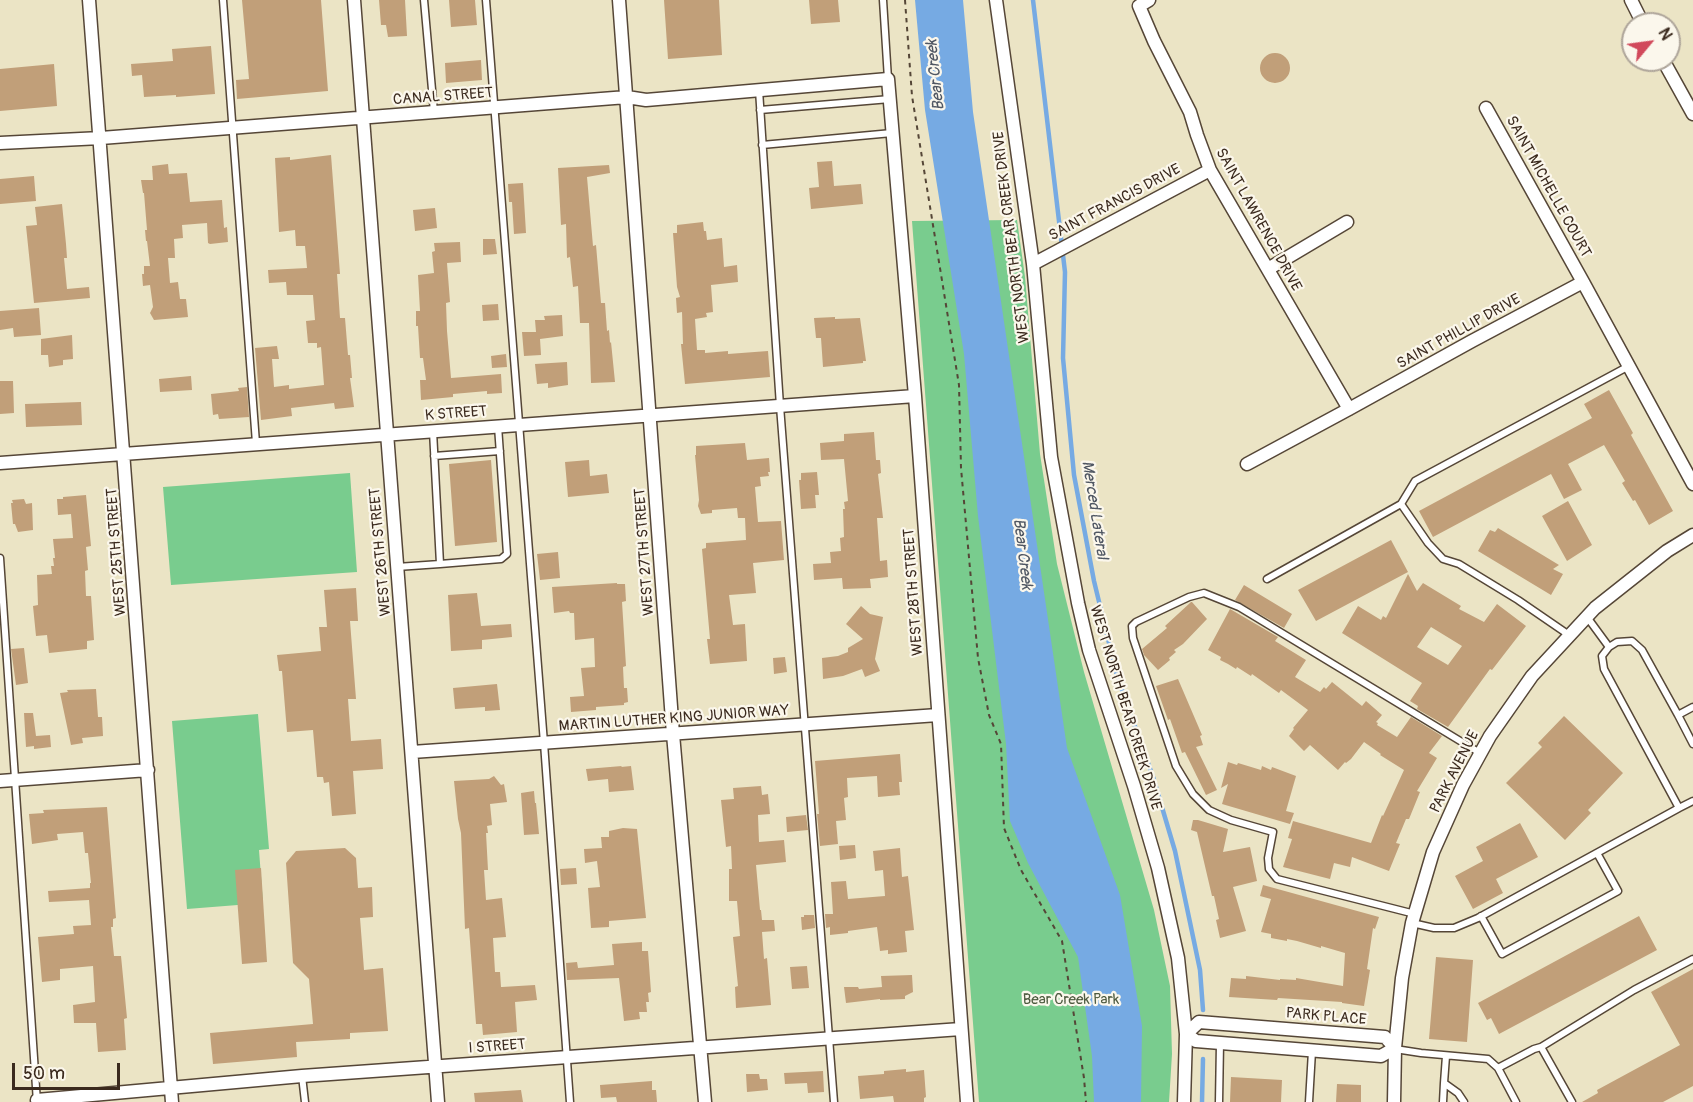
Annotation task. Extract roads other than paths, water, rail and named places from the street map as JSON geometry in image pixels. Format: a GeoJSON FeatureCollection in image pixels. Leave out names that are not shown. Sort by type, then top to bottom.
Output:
{"type":"FeatureCollection","features":[{"type":"Feature","properties":{"kind":"street","name":"WEST 25TH STREET"},"geometry":{"type":"LineString","coordinates":[[92,0],[100,138],[172,1102]]}},
{"type":"Feature","properties":{"kind":"street","name":"WEST 26TH STREET"},"geometry":{"type":"LineString","coordinates":[[354,0],[438,1102]]}},
{"type":"Feature","properties":{"kind":"street","name":"WEST 27TH STREET"},"geometry":{"type":"LineString","coordinates":[[619,0],[673,734],[705,1102]]}},
{"type":"Feature","properties":{"kind":"street","name":"WEST NORTH BEAR CREEK DRIVE"},"geometry":{"type":"LineString","coordinates":[[996,0],[1038,261],[1051,457],[1089,650],[1134,786],[1158,868],[1178,958],[1186,1034],[1184,1102]]}},
{"type":"Feature","properties":{"kind":"street","name":"SAINT LAWRENCE DRIVE"},"geometry":{"type":"LineString","coordinates":[[1144,3],[1154,41],[1190,112],[1210,170],[1349,409]]}},
{"type":"Feature","properties":{"kind":"street"},"geometry":{"type":"LineString","coordinates":[[1670,72],[1693,114]]}},
{"type":"Feature","properties":{"kind":"street","name":"CANAL STREET"},"geometry":{"type":"LineString","coordinates":[[0,143],[100,138],[627,97],[646,100],[888,79]]}},
{"type":"Feature","properties":{"kind":"street","name":"WEST 28TH STREET"},"geometry":{"type":"LineString","coordinates":[[888,79],[915,396],[967,1102]]}},
{"type":"Feature","properties":{"kind":"street","name":"SAINT MICHELLE COURT"},"geometry":{"type":"LineString","coordinates":[[1486,108],[1693,484]]}},
{"type":"Feature","properties":{"kind":"street","name":"SAINT FRANCIS DRIVE"},"geometry":{"type":"LineString","coordinates":[[1038,261],[1210,170]]}},
{"type":"Feature","properties":{"kind":"street"},"geometry":{"type":"LineString","coordinates":[[1268,269],[1347,222]]}},
{"type":"Feature","properties":{"kind":"street","name":"SAINT PHILLIP DRIVE"},"geometry":{"type":"LineString","coordinates":[[1247,464],[1583,282]]}},
{"type":"Feature","properties":{"kind":"street","name":"K STREET"},"geometry":{"type":"LineString","coordinates":[[0,463],[915,396]]}},
{"type":"Feature","properties":{"kind":"street","name":"PARK AVENUE"},"geometry":{"type":"LineString","coordinates":[[1394,1102],[1395,1048],[1402,978],[1414,918],[1433,852],[1463,785],[1490,736],[1532,676],[1595,608],[1667,551],[1693,535]]}},
{"type":"Feature","properties":{"kind":"street","name":"MARTIN LUTHER KING JUNIOR WAY"},"geometry":{"type":"LineString","coordinates":[[412,753],[938,715]]}},
{"type":"Feature","properties":{"kind":"street"},"geometry":{"type":"LineString","coordinates":[[0,781],[148,770]]}},
{"type":"Feature","properties":{"kind":"street","name":"PARK PLACE"},"geometry":{"type":"LineString","coordinates":[[1186,1034],[1199,1022],[1384,1037],[1395,1048]]}},
{"type":"Feature","properties":{"kind":"street"},"geometry":{"type":"LineString","coordinates":[[1223,1043],[1227,1024]]}},
{"type":"Feature","properties":{"kind":"street"},"geometry":{"type":"LineString","coordinates":[[1267,1027],[1267,1047]]}},
{"type":"Feature","properties":{"kind":"street","name":"I STREET"},"geometry":{"type":"LineString","coordinates":[[37,1101],[302,1076],[961,1029]]}},
{"type":"Feature","properties":{"kind":"street"},"geometry":{"type":"LineString","coordinates":[[1186,1034],[1196,1041],[1381,1056],[1395,1048]]}},
{"type":"Feature","properties":{"kind":"lane"},"geometry":{"type":"LineString","coordinates":[[223,0],[256,443]]}},
{"type":"Feature","properties":{"kind":"lane"},"geometry":{"type":"LineString","coordinates":[[424,0],[434,112]]}},
{"type":"Feature","properties":{"kind":"lane"},"geometry":{"type":"LineString","coordinates":[[486,0],[570,1102]]}},
{"type":"Feature","properties":{"kind":"lane"},"geometry":{"type":"LineString","coordinates":[[883,0],[888,79]]}},
{"type":"Feature","properties":{"kind":"lane"},"geometry":{"type":"LineString","coordinates":[[759,90],[780,406],[834,1102]]}},
{"type":"Feature","properties":{"kind":"lane"},"geometry":{"type":"LineString","coordinates":[[760,110],[890,99]]}},
{"type":"Feature","properties":{"kind":"lane"},"geometry":{"type":"LineString","coordinates":[[762,145],[892,133]]}},
{"type":"Feature","properties":{"kind":"lane"},"geometry":{"type":"LineString","coordinates":[[1267,579],[1401,504],[1415,481],[1629,366]]}},
{"type":"Feature","properties":{"kind":"lane"},"geometry":{"type":"LineString","coordinates":[[397,567],[501,559],[507,554],[498,426]]}},
{"type":"Feature","properties":{"kind":"lane"},"geometry":{"type":"LineString","coordinates":[[433,431],[440,564]]}},
{"type":"Feature","properties":{"kind":"lane"},"geometry":{"type":"LineString","coordinates":[[435,456],[500,451]]}},
{"type":"Feature","properties":{"kind":"lane"},"geometry":{"type":"LineString","coordinates":[[1401,504],[1428,543],[1443,559],[1459,564],[1570,635]]}},
{"type":"Feature","properties":{"kind":"lane"},"geometry":{"type":"LineString","coordinates":[[0,558],[37,1101]]}},
{"type":"Feature","properties":{"kind":"lane"},"geometry":{"type":"LineString","coordinates":[[1480,753],[1239,607],[1204,593],[1189,597],[1132,626],[1133,638],[1176,766],[1193,794],[1209,810],[1232,820],[1273,832],[1268,858],[1269,869],[1277,879],[1414,918],[1434,927],[1455,928],[1693,801]]}},
{"type":"Feature","properties":{"kind":"lane"},"geometry":{"type":"LineString","coordinates":[[1587,617],[1609,647]]}},
{"type":"Feature","properties":{"kind":"lane"},"geometry":{"type":"LineString","coordinates":[[1679,808],[1604,669],[1602,656],[1609,647],[1617,642],[1632,641],[1642,650],[1693,744]]}},
{"type":"Feature","properties":{"kind":"lane"},"geometry":{"type":"LineString","coordinates":[[1678,715],[1693,707]]}},
{"type":"Feature","properties":{"kind":"lane"},"geometry":{"type":"LineString","coordinates":[[1481,916],[1502,954],[1618,891],[1597,853]]}},
{"type":"Feature","properties":{"kind":"lane"},"geometry":{"type":"LineString","coordinates":[[1498,1068],[1541,1047],[1634,990],[1693,959]]}},
{"type":"Feature","properties":{"kind":"lane"},"geometry":{"type":"LineString","coordinates":[[1219,1102],[1223,1043]]}},
{"type":"Feature","properties":{"kind":"lane"},"geometry":{"type":"LineString","coordinates":[[1541,1047],[1572,1102]]}},
{"type":"Feature","properties":{"kind":"lane"},"geometry":{"type":"LineString","coordinates":[[1395,1048],[1446,1056],[1488,1059],[1498,1068],[1516,1102]]}},
{"type":"Feature","properties":{"kind":"lane"},"geometry":{"type":"LineString","coordinates":[[1309,1102],[1312,1051]]}},
{"type":"Feature","properties":{"kind":"lane"},"geometry":{"type":"LineString","coordinates":[[1443,1102],[1446,1056]]}},
{"type":"Feature","properties":{"kind":"lane"},"geometry":{"type":"LineString","coordinates":[[302,1076],[304,1102]]}},
{"type":"Feature","properties":{"kind":"lane"},"geometry":{"type":"LineString","coordinates":[[1444,1083],[1458,1093],[1464,1102]]}},
{"type":"Feature","properties":{"kind":"water","name":"Bear Creek"},"geometry":{"type":"Polygon","coordinates":[[[915,0],[963,0],[973,112],[1067,748],[1120,895],[1142,1026],[1141,1102],[1094,1102],[1092,1056],[1078,957],[1028,863],[1010,821],[1006,744],[978,516],[964,354],[925,110],[915,0]]]}},
{"type":"Feature","properties":{"kind":"waterway","name":"Merced Lateral"},"geometry":{"type":"LineString","coordinates":[[1033,0],[1065,272],[1063,358],[1074,475],[1094,581],[1117,676],[1153,777],[1175,851],[1200,970],[1203,1010]]}},
{"type":"Feature","properties":{"kind":"waterway","name":"Merced Lateral"},"geometry":{"type":"LineString","coordinates":[[1202,1102],[1203,1059]]}},
{"type":"Feature","properties":{"kind":"park label","name":"Bear Creek Park"},"geometry":{"type":"Point","coordinates":[1071,1000]}}]}
